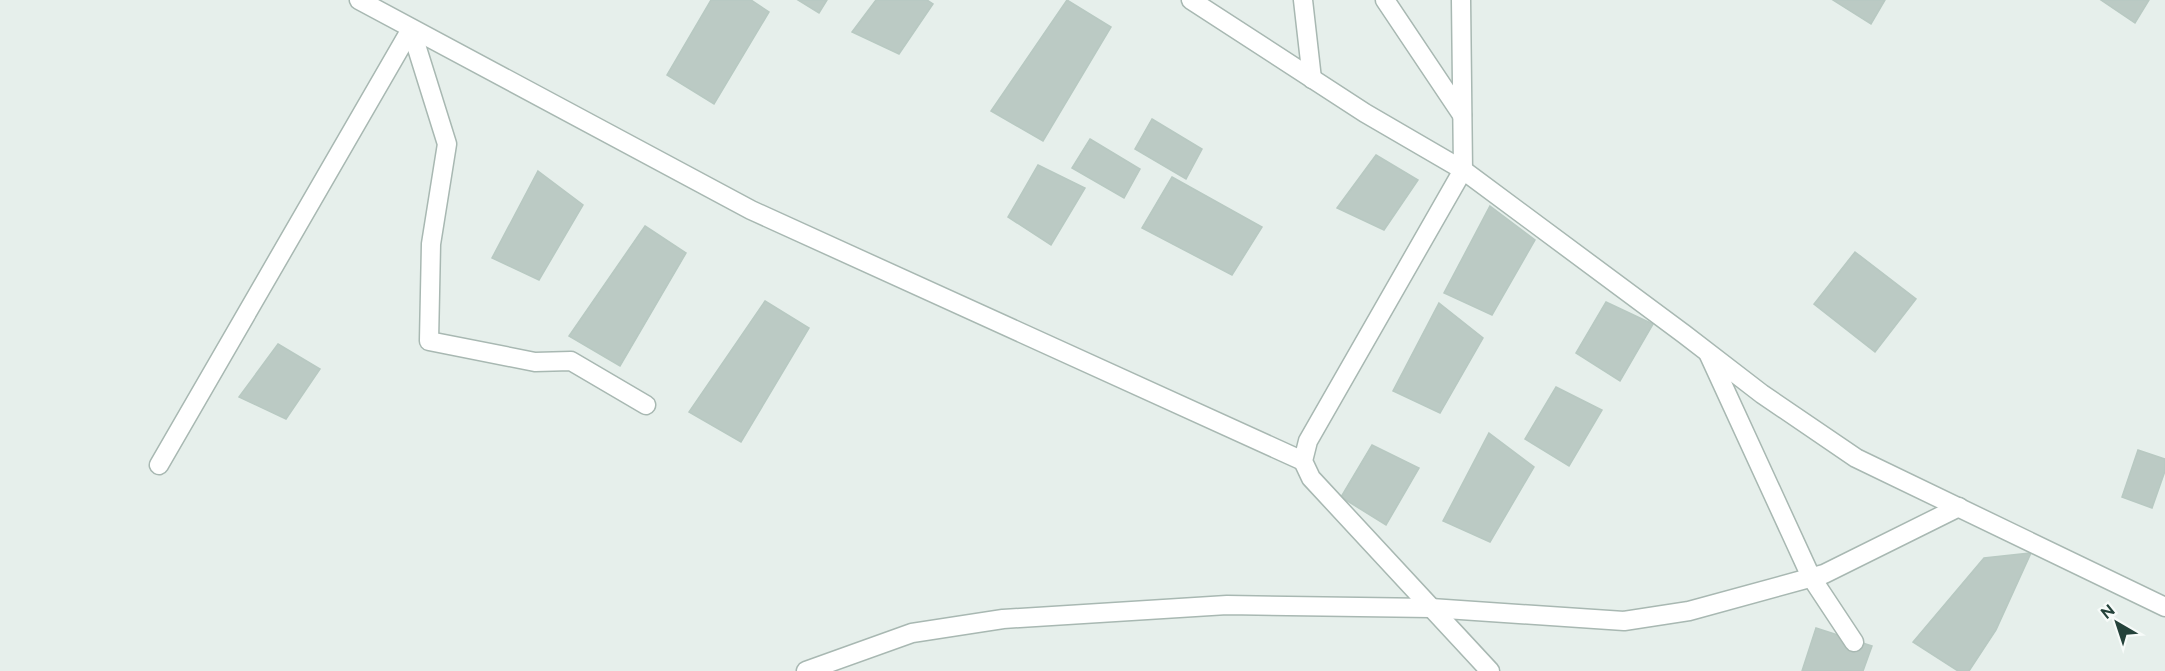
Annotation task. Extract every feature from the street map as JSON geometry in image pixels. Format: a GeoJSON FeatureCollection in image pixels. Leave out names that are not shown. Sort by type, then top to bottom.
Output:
{"type":"FeatureCollection","features":[{"type":"Feature","properties":{"kind":"street"},"geometry":{"type":"LineString","coordinates":[[359,0],[388,7],[411,29],[751,210],[1303,461]]}},
{"type":"Feature","properties":{"kind":"street"},"geometry":{"type":"LineString","coordinates":[[1191,0],[1365,113],[1463,170],[1762,394],[1856,458],[2165,607]]}},
{"type":"Feature","properties":{"kind":"street"},"geometry":{"type":"LineString","coordinates":[[1303,0],[1312,79]]}},
{"type":"Feature","properties":{"kind":"street"},"geometry":{"type":"LineString","coordinates":[[1384,0],[1462,116]]}},
{"type":"Feature","properties":{"kind":"street"},"geometry":{"type":"LineString","coordinates":[[1461,0],[1463,170],[1308,441],[1303,461],[1311,478],[1490,671]]}},
{"type":"Feature","properties":{"kind":"street"},"geometry":{"type":"LineString","coordinates":[[411,29],[447,144],[431,244],[429,341],[535,362],[571,360],[646,405]]}},
{"type":"Feature","properties":{"kind":"street"},"geometry":{"type":"LineString","coordinates":[[159,465],[411,29]]}},
{"type":"Feature","properties":{"kind":"street"},"geometry":{"type":"LineString","coordinates":[[1708,352],[1811,577],[1854,642]]}},
{"type":"Feature","properties":{"kind":"street"},"geometry":{"type":"LineString","coordinates":[[806,671],[912,633],[1002,619],[1227,606],[1431,608],[1624,621],[1689,611],[1824,574],[1959,507]]}},
{"type":"Feature","properties":{"kind":"building"},"geometry":{"type":"Polygon","coordinates":[[[711,0],[751,0],[769,12],[714,104],[667,75],[711,0]]]}},
{"type":"Feature","properties":{"kind":"building"},"geometry":{"type":"Polygon","coordinates":[[[798,0],[827,0],[819,13],[798,0]]]}},
{"type":"Feature","properties":{"kind":"building"},"geometry":{"type":"Polygon","coordinates":[[[876,0],[927,0],[933,4],[899,54],[852,32],[876,0]]]}},
{"type":"Feature","properties":{"kind":"building"},"geometry":{"type":"Polygon","coordinates":[[[1067,0],[1111,27],[1043,141],[991,111],[1067,0]]]}},
{"type":"Feature","properties":{"kind":"building"},"geometry":{"type":"Polygon","coordinates":[[[1833,0],[1885,0],[1871,24],[1833,0]]]}},
{"type":"Feature","properties":{"kind":"building"},"geometry":{"type":"Polygon","coordinates":[[[2101,0],[2149,0],[2135,23],[2101,0]]]}},
{"type":"Feature","properties":{"kind":"building"},"geometry":{"type":"Polygon","coordinates":[[[1152,119],[1202,149],[1186,179],[1135,149],[1152,119]]]}},
{"type":"Feature","properties":{"kind":"building"},"geometry":{"type":"Polygon","coordinates":[[[1090,139],[1140,169],[1124,198],[1072,168],[1090,139]]]}},
{"type":"Feature","properties":{"kind":"building"},"geometry":{"type":"Polygon","coordinates":[[[1376,155],[1418,180],[1384,230],[1337,208],[1376,155]]]}},
{"type":"Feature","properties":{"kind":"building"},"geometry":{"type":"Polygon","coordinates":[[[1038,165],[1085,188],[1051,245],[1008,217],[1038,165]]]}},
{"type":"Feature","properties":{"kind":"building"},"geometry":{"type":"Polygon","coordinates":[[[538,171],[583,205],[539,280],[492,258],[538,171]]]}},
{"type":"Feature","properties":{"kind":"building"},"geometry":{"type":"Polygon","coordinates":[[[1172,177],[1262,227],[1232,275],[1142,228],[1172,177]]]}},
{"type":"Feature","properties":{"kind":"building"},"geometry":{"type":"Polygon","coordinates":[[[1490,206],[1535,240],[1492,315],[1444,293],[1490,206]]]}},
{"type":"Feature","properties":{"kind":"building"},"geometry":{"type":"Polygon","coordinates":[[[645,226],[686,253],[620,366],[569,336],[645,226]]]}},
{"type":"Feature","properties":{"kind":"building"},"geometry":{"type":"Polygon","coordinates":[[[1855,252],[1916,299],[1875,352],[1814,304],[1855,252]]]}},
{"type":"Feature","properties":{"kind":"building"},"geometry":{"type":"Polygon","coordinates":[[[765,301],[809,328],[741,442],[689,412],[765,301]]]}},
{"type":"Feature","properties":{"kind":"building"},"geometry":{"type":"Polygon","coordinates":[[[1606,302],[1653,324],[1620,381],[1576,353],[1606,302]]]}},
{"type":"Feature","properties":{"kind":"building"},"geometry":{"type":"Polygon","coordinates":[[[1439,303],[1483,338],[1440,413],[1393,391],[1439,303]]]}},
{"type":"Feature","properties":{"kind":"building"},"geometry":{"type":"Polygon","coordinates":[[[278,344],[320,369],[286,419],[239,397],[278,344]]]}},
{"type":"Feature","properties":{"kind":"building"},"geometry":{"type":"Polygon","coordinates":[[[1556,387],[1602,410],[1569,466],[1525,439],[1556,387]]]}},
{"type":"Feature","properties":{"kind":"building"},"geometry":{"type":"Polygon","coordinates":[[[1489,433],[1534,467],[1490,542],[1443,521],[1489,433]]]}},
{"type":"Feature","properties":{"kind":"building"},"geometry":{"type":"Polygon","coordinates":[[[1372,445],[1419,468],[1386,525],[1341,497],[1372,445]]]}},
{"type":"Feature","properties":{"kind":"building"},"geometry":{"type":"Polygon","coordinates":[[[2138,450],[2165,459],[2165,471],[2152,508],[2122,497],[2138,450]]]}},
{"type":"Feature","properties":{"kind":"building"},"geometry":{"type":"Polygon","coordinates":[[[2031,553],[1996,630],[1969,671],[1958,671],[1913,642],[1984,558],[2031,553]]]}},
{"type":"Feature","properties":{"kind":"building"},"geometry":{"type":"Polygon","coordinates":[[[1816,628],[1872,646],[1863,671],[1802,671],[1816,628]]]}}]}
